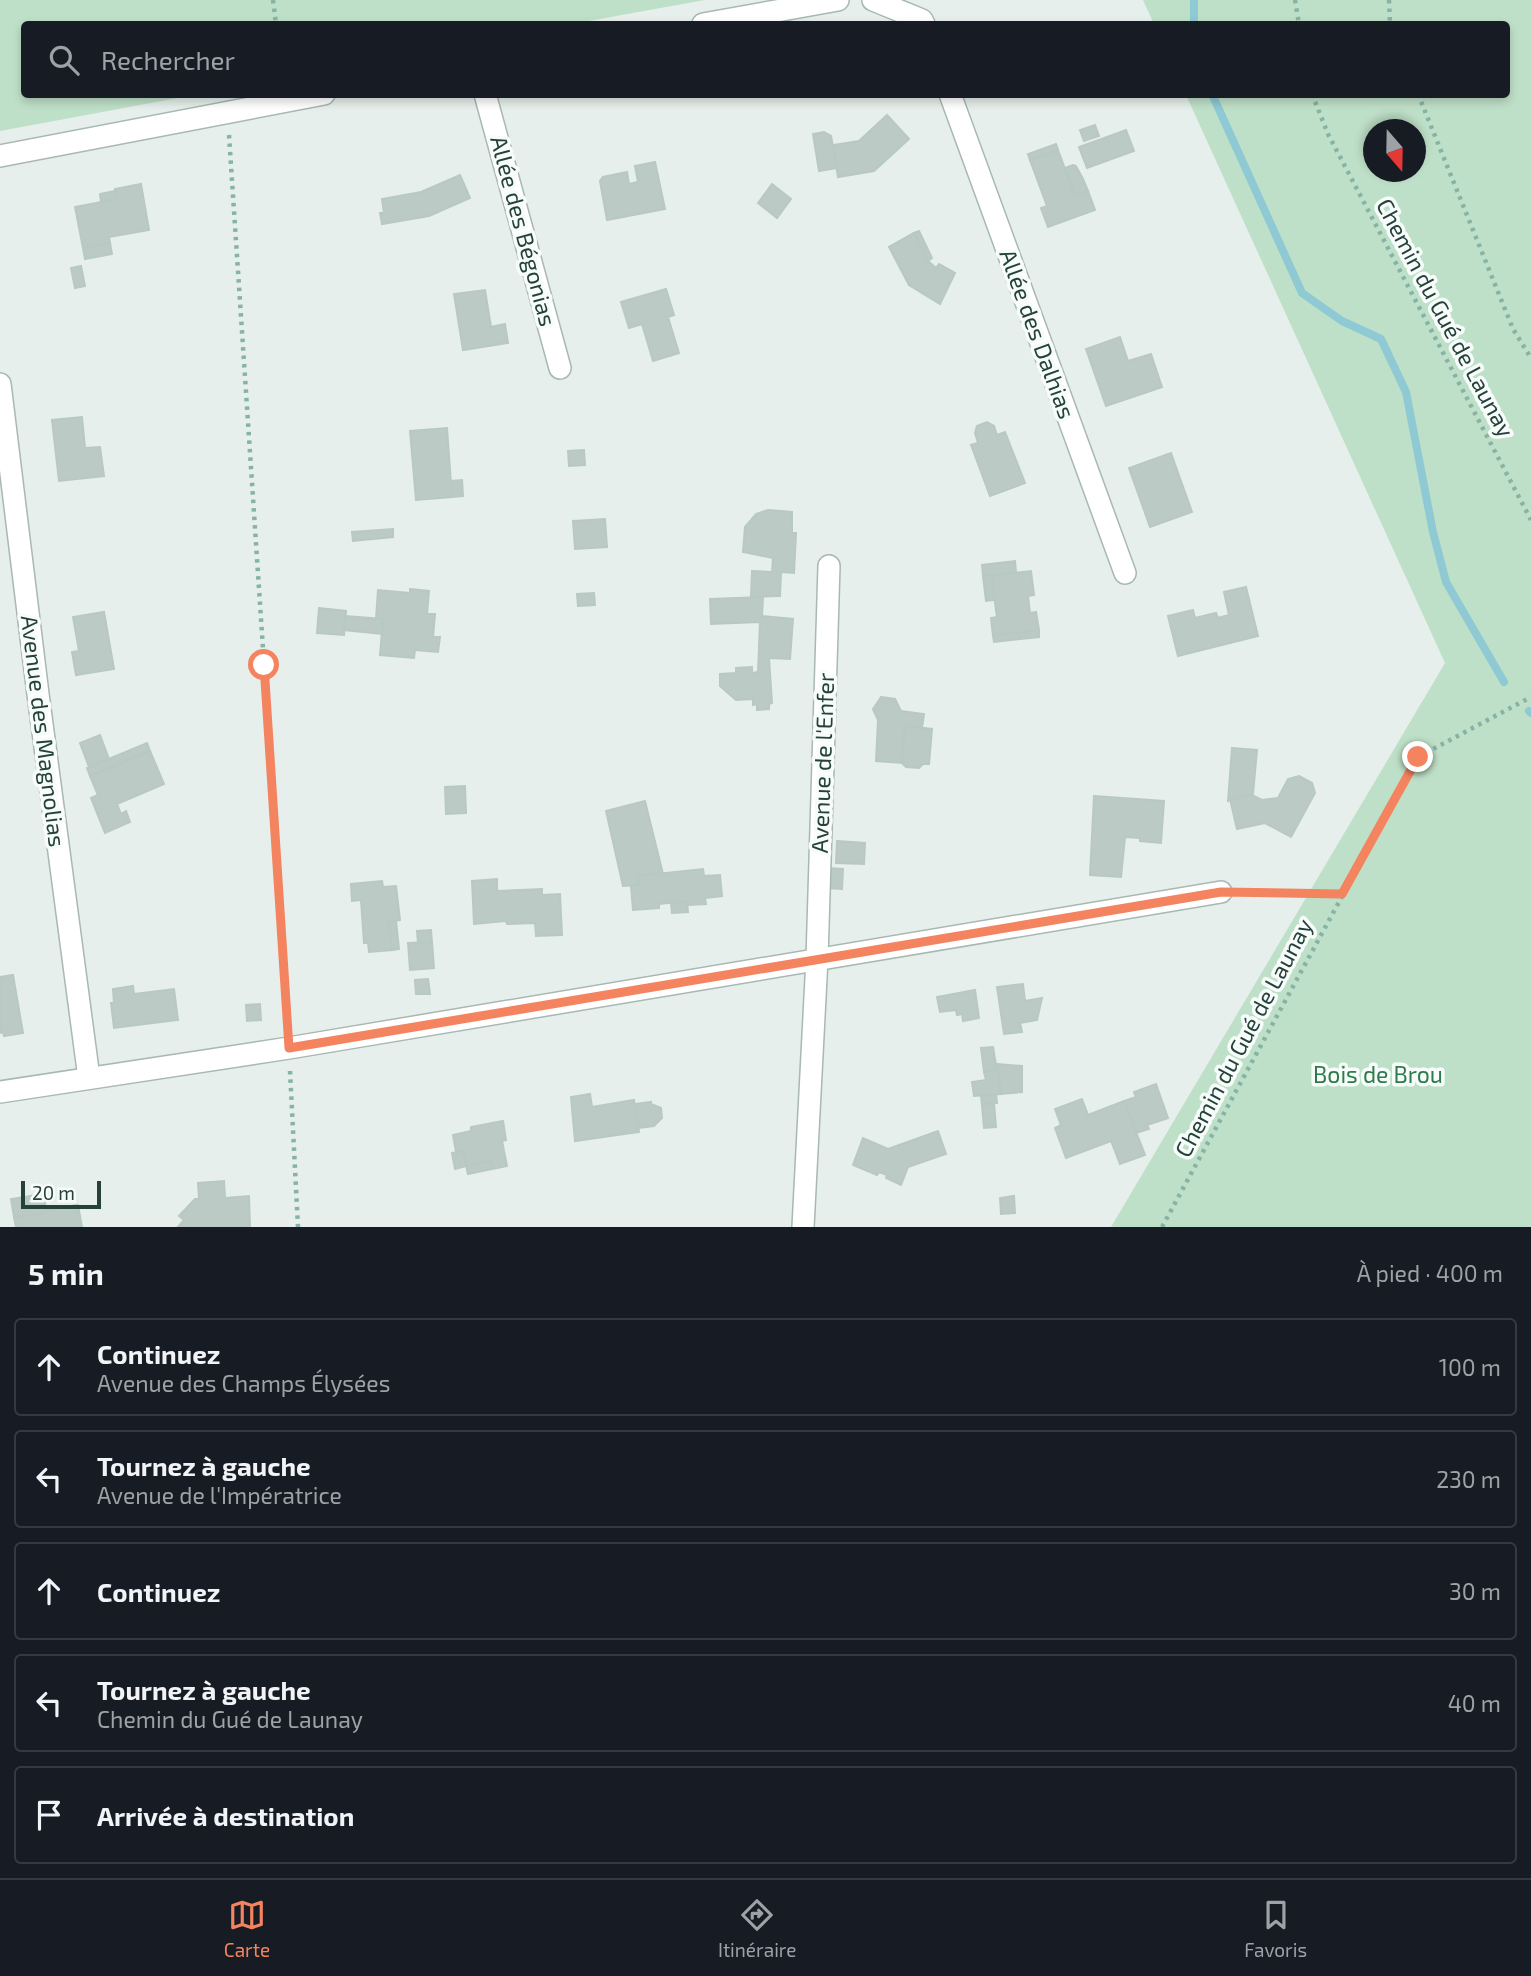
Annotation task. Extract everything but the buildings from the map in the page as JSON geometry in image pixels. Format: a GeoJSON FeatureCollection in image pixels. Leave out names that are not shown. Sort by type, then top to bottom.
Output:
{"type":"FeatureCollection","features":[{"type":"Feature","properties":{"kind":"street"},"geometry":{"type":"LineString","coordinates":[[720,21],[838,0]]}},
{"type":"Feature","properties":{"kind":"street"},"geometry":{"type":"LineString","coordinates":[[873,0],[921,21]]}},
{"type":"Feature","properties":{"kind":"street"},"geometry":{"type":"LineString","coordinates":[[0,156],[304,98]]}},
{"type":"Feature","properties":{"kind":"street","name":"Allée des Bégonias"},"geometry":{"type":"LineString","coordinates":[[486,98],[560,368]]}},
{"type":"Feature","properties":{"kind":"street","name":"Allée des Dalhias"},"geometry":{"type":"LineString","coordinates":[[951,98],[1125,573]]}},
{"type":"Feature","properties":{"kind":"street","name":"Avenue des Magnolias"},"geometry":{"type":"LineString","coordinates":[[0,384],[89,1078]]}},
{"type":"Feature","properties":{"kind":"street","name":"Avenue de l'Enfer"},"geometry":{"type":"LineString","coordinates":[[803,1227],[817,959],[828,566]]}},
{"type":"Feature","properties":{"kind":"street"},"geometry":{"type":"LineString","coordinates":[[0,1092],[289,1048],[1221,892]]}},
{"type":"Feature","properties":{"kind":"path"},"geometry":{"type":"LineString","coordinates":[[274,0],[276,21]]}},
{"type":"Feature","properties":{"kind":"path"},"geometry":{"type":"LineString","coordinates":[[1295,0],[1298,21]]}},
{"type":"Feature","properties":{"kind":"path"},"geometry":{"type":"LineString","coordinates":[[1389,0],[1390,21]]}},
{"type":"Feature","properties":{"kind":"path","name":"Chemin du Gué de Launay"},"geometry":{"type":"LineString","coordinates":[[1314,98],[1328,134],[1531,520]]}},
{"type":"Feature","properties":{"kind":"path"},"geometry":{"type":"LineString","coordinates":[[1420,98],[1513,329],[1531,358]]}},
{"type":"Feature","properties":{"kind":"path"},"geometry":{"type":"LineString","coordinates":[[228,113],[289,1048],[298,1227]]}},
{"type":"Feature","properties":{"kind":"path","name":"Chemin du Gué de Launay"},"geometry":{"type":"LineString","coordinates":[[1161,1227],[1418,757],[1531,697]]}},
{"type":"Feature","properties":{"kind":"path"},"geometry":{"type":"LineString","coordinates":[[1221,892],[1342,894]]}},
{"type":"Feature","properties":{"kind":"green space"},"geometry":{"type":"Polygon","coordinates":[[[0,0],[705,0],[589,21],[21,21],[21,98],[178,98],[0,131],[0,0]]]}},
{"type":"Feature","properties":{"kind":"green space","name":"Bois de Brou"},"geometry":{"type":"Polygon","coordinates":[[[1143,0],[1531,0],[1531,1227],[1111,1227],[1445,663],[1187,98],[1510,98],[1510,21],[1153,21],[1143,0]]]}},
{"type":"Feature","properties":{"kind":"waterway"},"geometry":{"type":"LineString","coordinates":[[1194,0],[1194,21]]}},
{"type":"Feature","properties":{"kind":"waterway"},"geometry":{"type":"LineString","coordinates":[[1214,98],[1302,293],[1342,321],[1381,339],[1406,392],[1433,532],[1446,582],[1504,682]]}},
{"type":"Feature","properties":{"kind":"route"},"geometry":{"type":"LineString","coordinates":[[264,665],[289,1048],[1221,892],[1342,894],[1418,757]]}}]}
